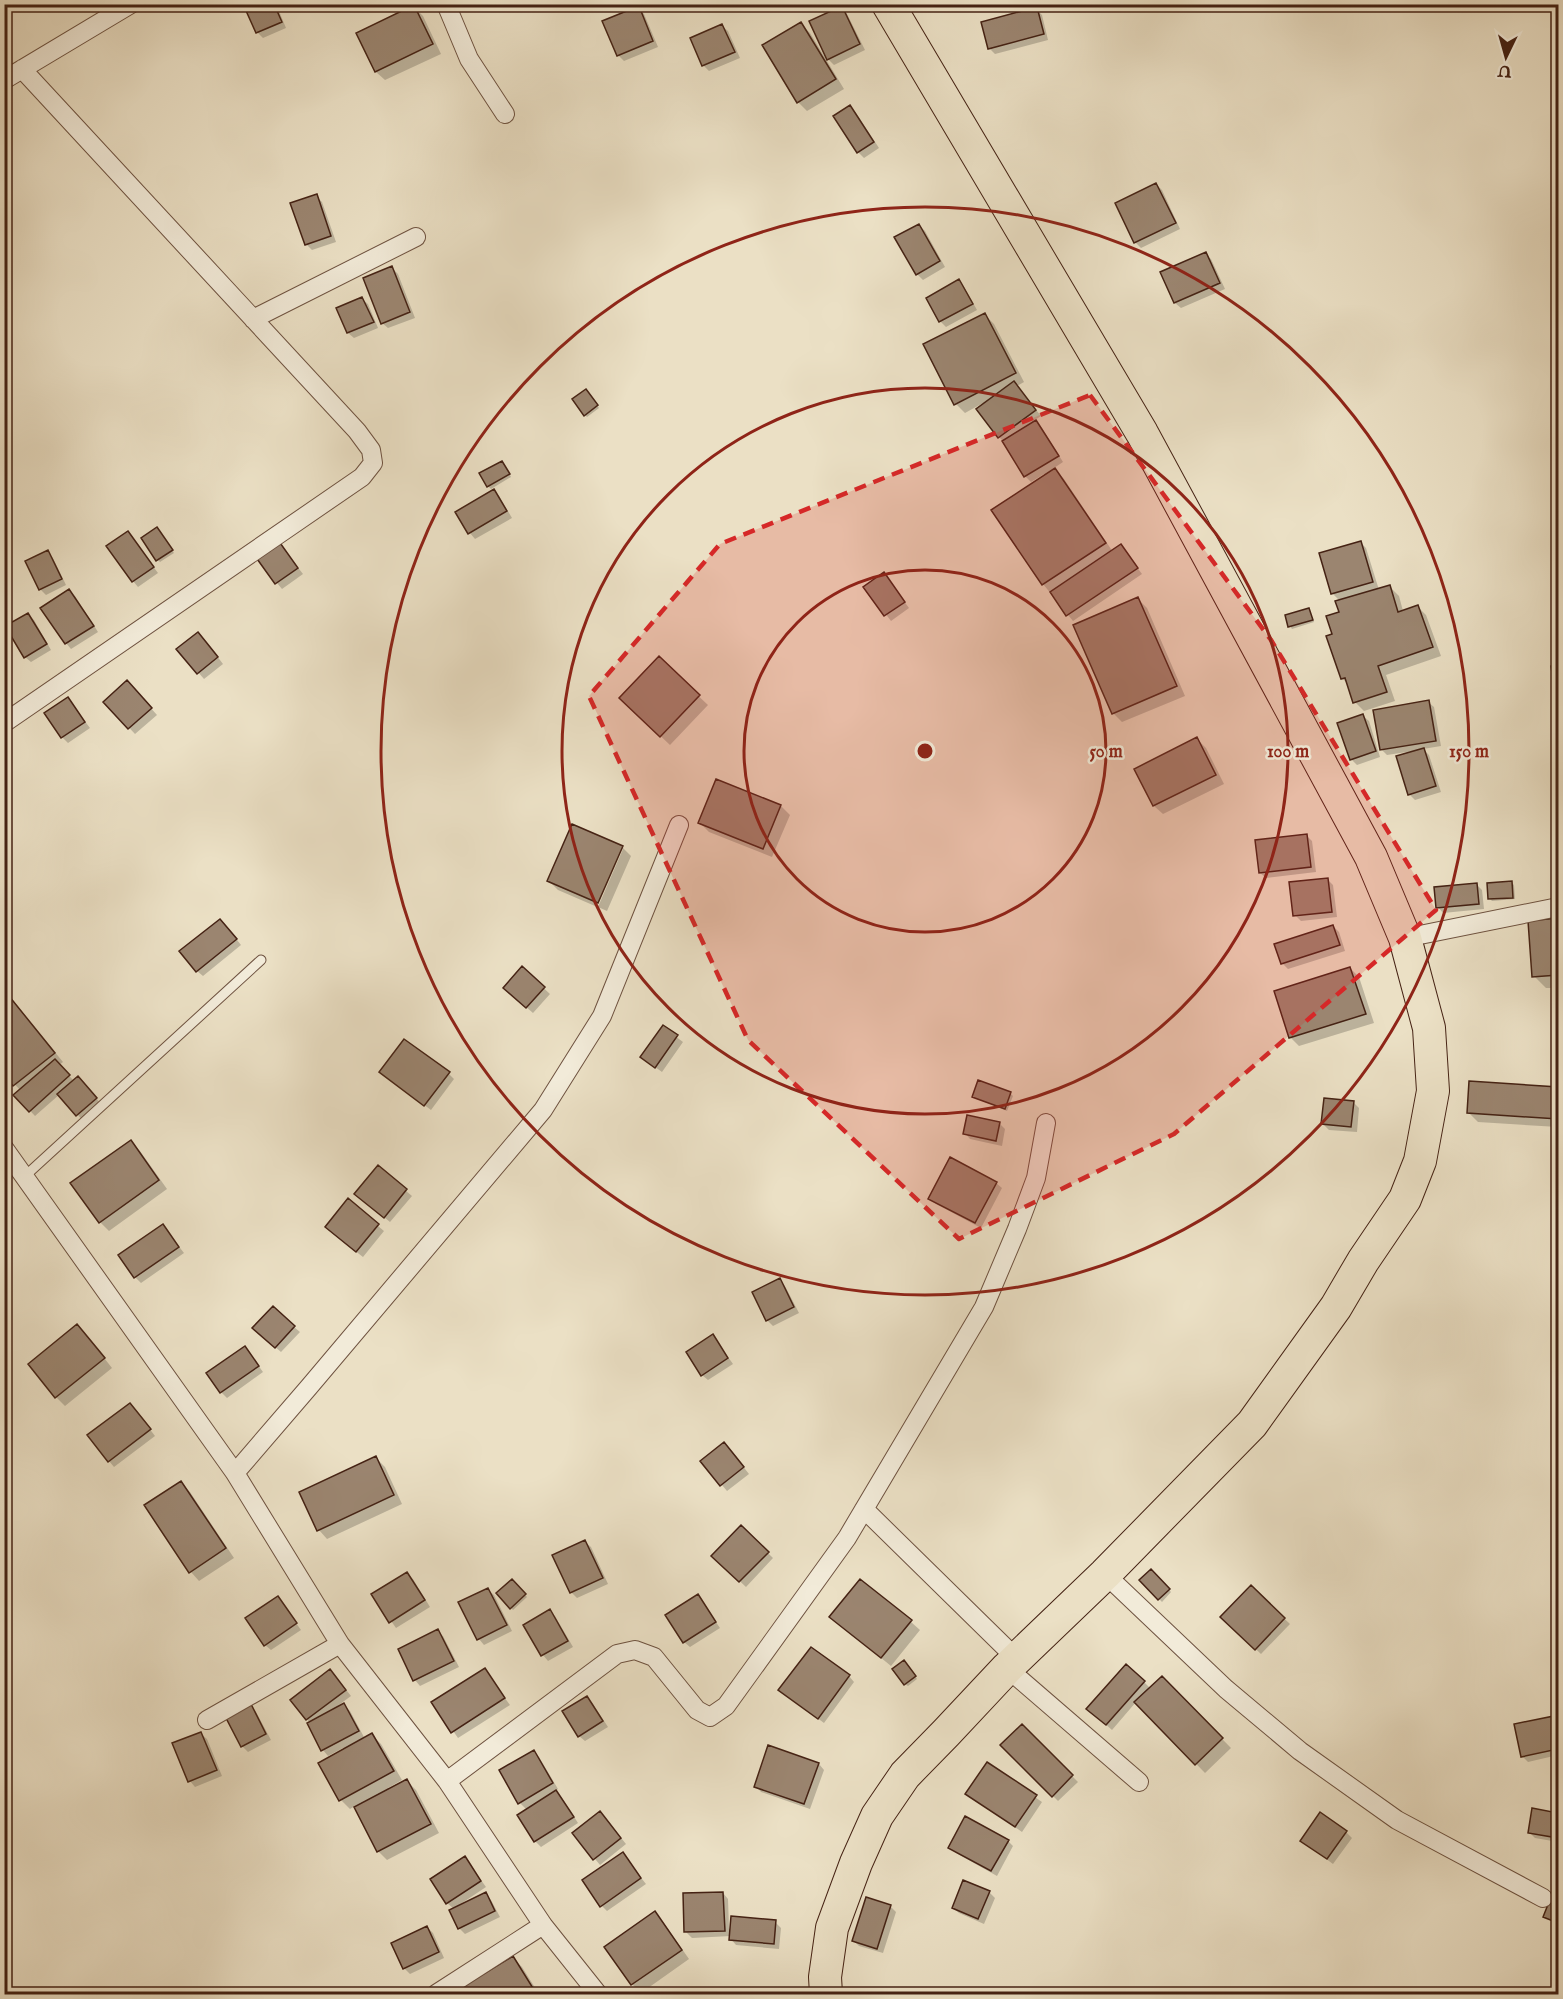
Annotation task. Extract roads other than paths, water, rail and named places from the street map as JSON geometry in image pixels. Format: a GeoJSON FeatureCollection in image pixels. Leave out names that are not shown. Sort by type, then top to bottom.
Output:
{"type":"FeatureCollection","features":[{"type":"Feature","properties":{"kind":"highway"},"geometry":{"type":"LineString","coordinates":[[826,1995],[825,1977],[832,1929],[856,1863],[877,1816],[905,1775],[1012,1664],[1105,1574],[1252,1424],[1336,1307],[1363,1261],[1405,1199],[1420,1161],[1433,1091],[1429,1028],[1405,938],[1371,857],[1142,433],[888,4]]}},
{"type":"Feature","properties":{"kind":"street"},"geometry":{"type":"LineString","coordinates":[[4,80],[131,4]]}},
{"type":"Feature","properties":{"kind":"street"},"geometry":{"type":"LineString","coordinates":[[446,4],[469,59],[505,114]]}},
{"type":"Feature","properties":{"kind":"street"},"geometry":{"type":"LineString","coordinates":[[4,723],[362,477],[373,463],[371,450],[357,431],[22,69]]}},
{"type":"Feature","properties":{"kind":"street"},"geometry":{"type":"LineString","coordinates":[[253,319],[416,237]]}},
{"type":"Feature","properties":{"kind":"street"},"geometry":{"type":"LineString","coordinates":[[234,1473],[543,1110],[602,1016],[679,825]]}},
{"type":"Feature","properties":{"kind":"street"},"geometry":{"type":"LineString","coordinates":[[1405,938],[1558,907]]}},
{"type":"Feature","properties":{"kind":"street"},"geometry":{"type":"LineString","coordinates":[[447,1781],[617,1654],[635,1650],[654,1658],[697,1710],[710,1717],[726,1706],[847,1538],[984,1306],[1036,1178],[1046,1123]]}},
{"type":"Feature","properties":{"kind":"street"},"geometry":{"type":"LineString","coordinates":[[4,1148],[234,1473],[340,1644],[447,1781],[543,1924],[597,1995]]}},
{"type":"Feature","properties":{"kind":"street"},"geometry":{"type":"LineString","coordinates":[[864,1509],[1012,1664],[1139,1782]]}},
{"type":"Feature","properties":{"kind":"street"},"geometry":{"type":"LineString","coordinates":[[1105,1574],[1226,1689],[1300,1751],[1397,1820],[1542,1898]]}},
{"type":"Feature","properties":{"kind":"street"},"geometry":{"type":"LineString","coordinates":[[207,1719],[340,1644]]}},
{"type":"Feature","properties":{"kind":"street"},"geometry":{"type":"LineString","coordinates":[[435,1995],[543,1924]]}},
{"type":"Feature","properties":{"kind":"lane"},"geometry":{"type":"LineString","coordinates":[[24,1177],[261,960]]}}]}
